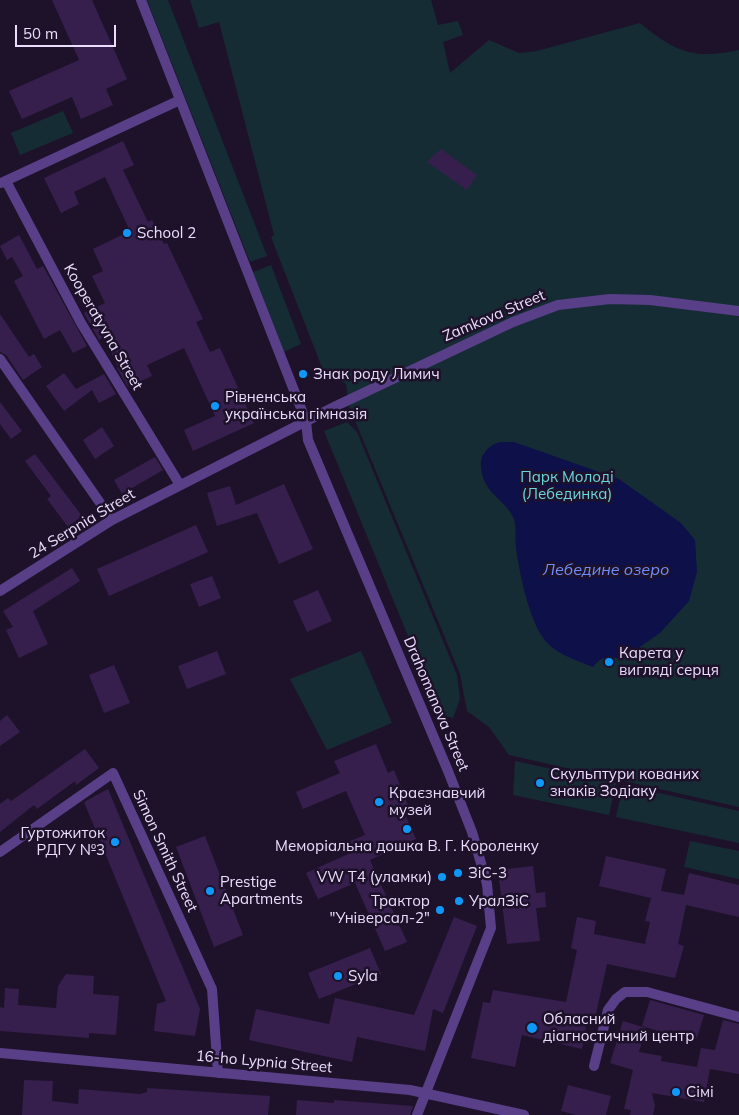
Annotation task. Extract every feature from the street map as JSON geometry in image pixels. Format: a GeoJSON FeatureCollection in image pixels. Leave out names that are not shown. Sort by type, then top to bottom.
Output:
{"type":"FeatureCollection","features":[{"type":"Feature","properties":{"kind":"street","name":"Drahomanova Street"},"geometry":{"type":"LineString","coordinates":[[141,0],[306,422],[308,440],[470,827],[483,865],[491,928],[417,1115]]}},
{"type":"Feature","properties":{"kind":"street"},"geometry":{"type":"LineString","coordinates":[[3,182],[180,100]]}},
{"type":"Feature","properties":{"kind":"street","name":"Kooperatyvna Street"},"geometry":{"type":"LineString","coordinates":[[3,182],[82,323],[180,485]]}},
{"type":"Feature","properties":{"kind":"street","name":"Zamkova Street"},"geometry":{"type":"LineString","coordinates":[[180,485],[513,322],[558,305],[610,299],[650,300],[739,311]]}},
{"type":"Feature","properties":{"kind":"street"},"geometry":{"type":"LineString","coordinates":[[0,359],[112,520]]}},
{"type":"Feature","properties":{"kind":"street","name":"24 Serpnia Street"},"geometry":{"type":"LineString","coordinates":[[0,592],[112,520],[180,485]]}},
{"type":"Feature","properties":{"kind":"street","name":"Simon Smith Street"},"geometry":{"type":"LineString","coordinates":[[0,852],[113,774],[212,989],[218,1073]]}},
{"type":"Feature","properties":{"kind":"street"},"geometry":{"type":"LineString","coordinates":[[594,1066],[608,1010],[616,999],[625,992],[647,992],[739,1018]]}},
{"type":"Feature","properties":{"kind":"street","name":"16-ho Lypnia Street"},"geometry":{"type":"LineString","coordinates":[[0,1053],[426,1093],[524,1115]]}},
{"type":"Feature","properties":{"kind":"green space"},"geometry":{"type":"Polygon","coordinates":[[[147,0],[168,0],[267,256],[250,262],[147,0]]]}},
{"type":"Feature","properties":{"kind":"green space","name":"Парк Молоді (Лебединка)"},"geometry":{"type":"Polygon","coordinates":[[[190,0],[431,0],[438,25],[458,21],[463,35],[443,42],[450,73],[489,40],[519,53],[537,51],[640,23],[664,41],[686,51],[709,54],[739,50],[739,807],[509,755],[489,727],[467,711],[460,674],[349,406],[346,384],[323,370],[271,237],[274,235],[219,22],[199,28],[190,0]]]}},
{"type":"Feature","properties":{"kind":"green space"},"geometry":{"type":"Polygon","coordinates":[[[63,111],[73,133],[20,155],[11,133],[63,111]]]}},
{"type":"Feature","properties":{"kind":"green space"},"geometry":{"type":"Polygon","coordinates":[[[271,265],[301,344],[284,352],[253,272],[271,265]]]}},
{"type":"Feature","properties":{"kind":"green space"},"geometry":{"type":"Polygon","coordinates":[[[347,422],[357,432],[457,675],[460,699],[453,718],[440,714],[324,431],[347,422]]]}},
{"type":"Feature","properties":{"kind":"green space"},"geometry":{"type":"Polygon","coordinates":[[[361,651],[392,723],[327,750],[290,679],[361,651]]]}},
{"type":"Feature","properties":{"kind":"green space"},"geometry":{"type":"Polygon","coordinates":[[[515,761],[616,783],[609,815],[513,795],[515,761]]]}},
{"type":"Feature","properties":{"kind":"green space"},"geometry":{"type":"Polygon","coordinates":[[[623,785],[739,811],[739,843],[616,817],[623,785]]]}},
{"type":"Feature","properties":{"kind":"green space"},"geometry":{"type":"Polygon","coordinates":[[[690,841],[739,851],[739,879],[684,867],[690,841]]]}},
{"type":"Feature","properties":{"kind":"water","name":"Лебедине озеро"},"geometry":{"type":"Polygon","coordinates":[[[500,442],[514,442],[619,479],[681,523],[695,540],[697,572],[689,601],[660,633],[621,660],[609,657],[599,661],[593,667],[554,649],[539,631],[529,608],[522,582],[513,517],[486,484],[481,467],[484,454],[492,445],[500,442]]]}},
{"type":"Feature","properties":{"kind":"building"},"geometry":{"type":"Polygon","coordinates":[[[52,0],[92,0],[127,79],[106,89],[113,105],[81,119],[72,97],[22,119],[9,91],[79,60],[52,0]]]}},
{"type":"Feature","properties":{"kind":"building"},"geometry":{"type":"Polygon","coordinates":[[[123,141],[134,165],[123,170],[148,222],[152,220],[164,244],[167,243],[203,319],[196,322],[210,352],[220,348],[254,423],[193,451],[184,430],[215,416],[184,348],[147,365],[152,376],[128,387],[117,368],[104,337],[99,340],[84,313],[105,303],[92,276],[103,271],[93,249],[130,231],[105,177],[74,192],[79,204],[61,213],[44,178],[123,141]]]}},
{"type":"Feature","properties":{"kind":"building"},"geometry":{"type":"Polygon","coordinates":[[[441,149],[477,175],[467,190],[427,162],[441,149]]]}},
{"type":"Feature","properties":{"kind":"building"},"geometry":{"type":"Polygon","coordinates":[[[19,235],[37,269],[43,266],[87,346],[73,353],[60,330],[44,339],[14,281],[23,276],[12,257],[7,260],[0,246],[19,235]]]}},
{"type":"Feature","properties":{"kind":"building"},"geometry":{"type":"Polygon","coordinates":[[[0,314],[29,357],[34,354],[42,367],[23,380],[6,355],[0,352],[0,314]]]}},
{"type":"Feature","properties":{"kind":"building"},"geometry":{"type":"Polygon","coordinates":[[[64,373],[76,389],[104,374],[116,394],[99,403],[92,390],[64,411],[46,386],[64,373]]]}},
{"type":"Feature","properties":{"kind":"building"},"geometry":{"type":"Polygon","coordinates":[[[0,402],[22,431],[11,439],[0,424],[0,402]]]}},
{"type":"Feature","properties":{"kind":"building"},"geometry":{"type":"Polygon","coordinates":[[[102,427],[114,446],[95,459],[83,440],[102,427]]]}},
{"type":"Feature","properties":{"kind":"building"},"geometry":{"type":"Polygon","coordinates":[[[35,454],[82,516],[68,527],[47,499],[51,496],[25,461],[35,454]]]}},
{"type":"Feature","properties":{"kind":"building"},"geometry":{"type":"Polygon","coordinates":[[[155,457],[163,470],[122,494],[114,480],[155,457]]]}},
{"type":"Feature","properties":{"kind":"building"},"geometry":{"type":"Polygon","coordinates":[[[284,484],[313,549],[279,564],[257,513],[217,526],[207,493],[230,486],[236,505],[284,484]]]}},
{"type":"Feature","properties":{"kind":"building"},"geometry":{"type":"Polygon","coordinates":[[[196,525],[208,552],[109,596],[97,569],[196,525]]]}},
{"type":"Feature","properties":{"kind":"building"},"geometry":{"type":"Polygon","coordinates":[[[72,568],[80,581],[33,611],[48,644],[19,658],[6,630],[13,627],[3,611],[72,568]]]}},
{"type":"Feature","properties":{"kind":"building"},"geometry":{"type":"Polygon","coordinates":[[[212,576],[221,598],[199,607],[190,584],[212,576]]]}},
{"type":"Feature","properties":{"kind":"building"},"geometry":{"type":"Polygon","coordinates":[[[318,590],[332,621],[307,632],[293,601],[318,590]]]}},
{"type":"Feature","properties":{"kind":"building"},"geometry":{"type":"Polygon","coordinates":[[[217,651],[226,674],[187,689],[178,666],[217,651]]]}},
{"type":"Feature","properties":{"kind":"building"},"geometry":{"type":"Polygon","coordinates":[[[114,665],[130,703],[104,713],[89,675],[114,665]]]}},
{"type":"Feature","properties":{"kind":"building"},"geometry":{"type":"Polygon","coordinates":[[[7,715],[20,732],[0,746],[0,721],[7,715]]]}},
{"type":"Feature","properties":{"kind":"building"},"geometry":{"type":"Polygon","coordinates":[[[376,744],[388,773],[394,770],[410,810],[404,812],[416,839],[370,860],[407,942],[385,951],[355,883],[318,899],[306,873],[355,851],[350,841],[365,835],[346,791],[303,809],[296,792],[340,773],[334,761],[376,744]]]}},
{"type":"Feature","properties":{"kind":"building"},"geometry":{"type":"Polygon","coordinates":[[[85,749],[99,768],[76,785],[75,781],[37,809],[34,805],[0,832],[0,804],[8,798],[11,801],[85,749]]]}},
{"type":"Feature","properties":{"kind":"building"},"geometry":{"type":"Polygon","coordinates":[[[108,789],[200,1009],[195,1036],[154,1031],[157,1004],[166,1001],[84,802],[108,789]]]}},
{"type":"Feature","properties":{"kind":"building","name":"Prestige Apartments"},"geometry":{"type":"Polygon","coordinates":[[[205,836],[243,935],[214,947],[176,847],[205,836]]]}},
{"type":"Feature","properties":{"kind":"building"},"geometry":{"type":"Polygon","coordinates":[[[606,856],[666,869],[661,891],[684,895],[689,873],[739,885],[739,917],[686,905],[678,944],[684,946],[675,978],[607,964],[594,1023],[587,1022],[582,1049],[522,1035],[515,1067],[471,1058],[483,1002],[490,1003],[493,990],[566,1002],[577,950],[571,948],[577,917],[596,921],[594,934],[645,944],[650,922],[645,921],[651,898],[599,886],[606,856]]]}},
{"type":"Feature","properties":{"kind":"building"},"geometry":{"type":"Polygon","coordinates":[[[533,866],[536,893],[545,892],[546,907],[536,908],[540,941],[507,944],[498,870],[533,866]]]}},
{"type":"Feature","properties":{"kind":"building"},"geometry":{"type":"Polygon","coordinates":[[[454,917],[477,926],[443,1013],[433,1009],[425,1051],[357,1037],[352,1062],[249,1040],[256,1009],[329,1024],[335,998],[414,1015],[454,917]]]}},
{"type":"Feature","properties":{"kind":"building"},"geometry":{"type":"Polygon","coordinates":[[[370,948],[381,974],[319,999],[308,973],[370,948]]]}},
{"type":"Feature","properties":{"kind":"building"},"geometry":{"type":"Polygon","coordinates":[[[66,974],[94,976],[93,994],[119,996],[116,1035],[89,1033],[89,1038],[0,1031],[0,1007],[4,1008],[5,988],[19,989],[18,1005],[56,1008],[58,986],[66,974]]]}},
{"type":"Feature","properties":{"kind":"building"},"geometry":{"type":"Polygon","coordinates":[[[650,1000],[704,1015],[697,1038],[669,1030],[667,1034],[642,1026],[650,1000]]]}},
{"type":"Feature","properties":{"kind":"building"},"geometry":{"type":"Polygon","coordinates":[[[723,1020],[739,1024],[739,1074],[710,1069],[704,1102],[652,1093],[655,1106],[653,1115],[630,1115],[631,1110],[624,1109],[633,1070],[610,1063],[623,1021],[646,1028],[639,1052],[662,1056],[661,1061],[697,1067],[701,1048],[715,1050],[723,1020]]]}},
{"type":"Feature","properties":{"kind":"building"},"geometry":{"type":"Polygon","coordinates":[[[24,1080],[53,1081],[52,1101],[78,1104],[79,1089],[140,1094],[147,1092],[147,1088],[270,1096],[268,1115],[22,1115],[24,1080]]]}},
{"type":"Feature","properties":{"kind":"building"},"geometry":{"type":"Polygon","coordinates":[[[568,1085],[611,1096],[606,1115],[576,1115],[561,1111],[568,1085]]]}},
{"type":"Feature","properties":{"kind":"building"},"geometry":{"type":"Polygon","coordinates":[[[297,1100],[334,1103],[334,1100],[413,1106],[410,1115],[296,1115],[297,1100]]]}},
{"type":"Feature","properties":{"kind":"place","name":"School 2"},"geometry":{"type":"Point","coordinates":[127,233]}},
{"type":"Feature","properties":{"kind":"place","name":"Знак роду Лимич"},"geometry":{"type":"Point","coordinates":[303,374]}},
{"type":"Feature","properties":{"kind":"place","name":"Рівненська українська гімназія"},"geometry":{"type":"Point","coordinates":[215,406]}},
{"type":"Feature","properties":{"kind":"place","name":"Карета у вигляді серця"},"geometry":{"type":"Point","coordinates":[609,662]}},
{"type":"Feature","properties":{"kind":"place","name":"Скульптури кованих знаків Зодіаку"},"geometry":{"type":"Point","coordinates":[540,783]}},
{"type":"Feature","properties":{"kind":"place","name":"Краєзнавчий музей"},"geometry":{"type":"Point","coordinates":[379,802]}},
{"type":"Feature","properties":{"kind":"place","name":"Меморіальна дошка В. Г. Короленку"},"geometry":{"type":"Point","coordinates":[407,829]}},
{"type":"Feature","properties":{"kind":"place","name":"Гуртожиток РДГУ №3"},"geometry":{"type":"Point","coordinates":[115,842]}},
{"type":"Feature","properties":{"kind":"place","name":"ЗіС-3"},"geometry":{"type":"Point","coordinates":[458,873]}},
{"type":"Feature","properties":{"kind":"place","name":"VW T4 (уламки)"},"geometry":{"type":"Point","coordinates":[442,877]}},
{"type":"Feature","properties":{"kind":"place","name":"Prestige Apartments"},"geometry":{"type":"Point","coordinates":[210,891]}},
{"type":"Feature","properties":{"kind":"place","name":"УралЗіС"},"geometry":{"type":"Point","coordinates":[459,901]}},
{"type":"Feature","properties":{"kind":"place","name":"Трактор \"Універсал-2\""},"geometry":{"type":"Point","coordinates":[440,910]}},
{"type":"Feature","properties":{"kind":"place","name":"Syla"},"geometry":{"type":"Point","coordinates":[338,976]}},
{"type":"Feature","properties":{"kind":"place","name":"Обласний діагностичний центр"},"geometry":{"type":"Point","coordinates":[532,1028]}},
{"type":"Feature","properties":{"kind":"place","name":"Сімі"},"geometry":{"type":"Point","coordinates":[676,1092]}}]}
